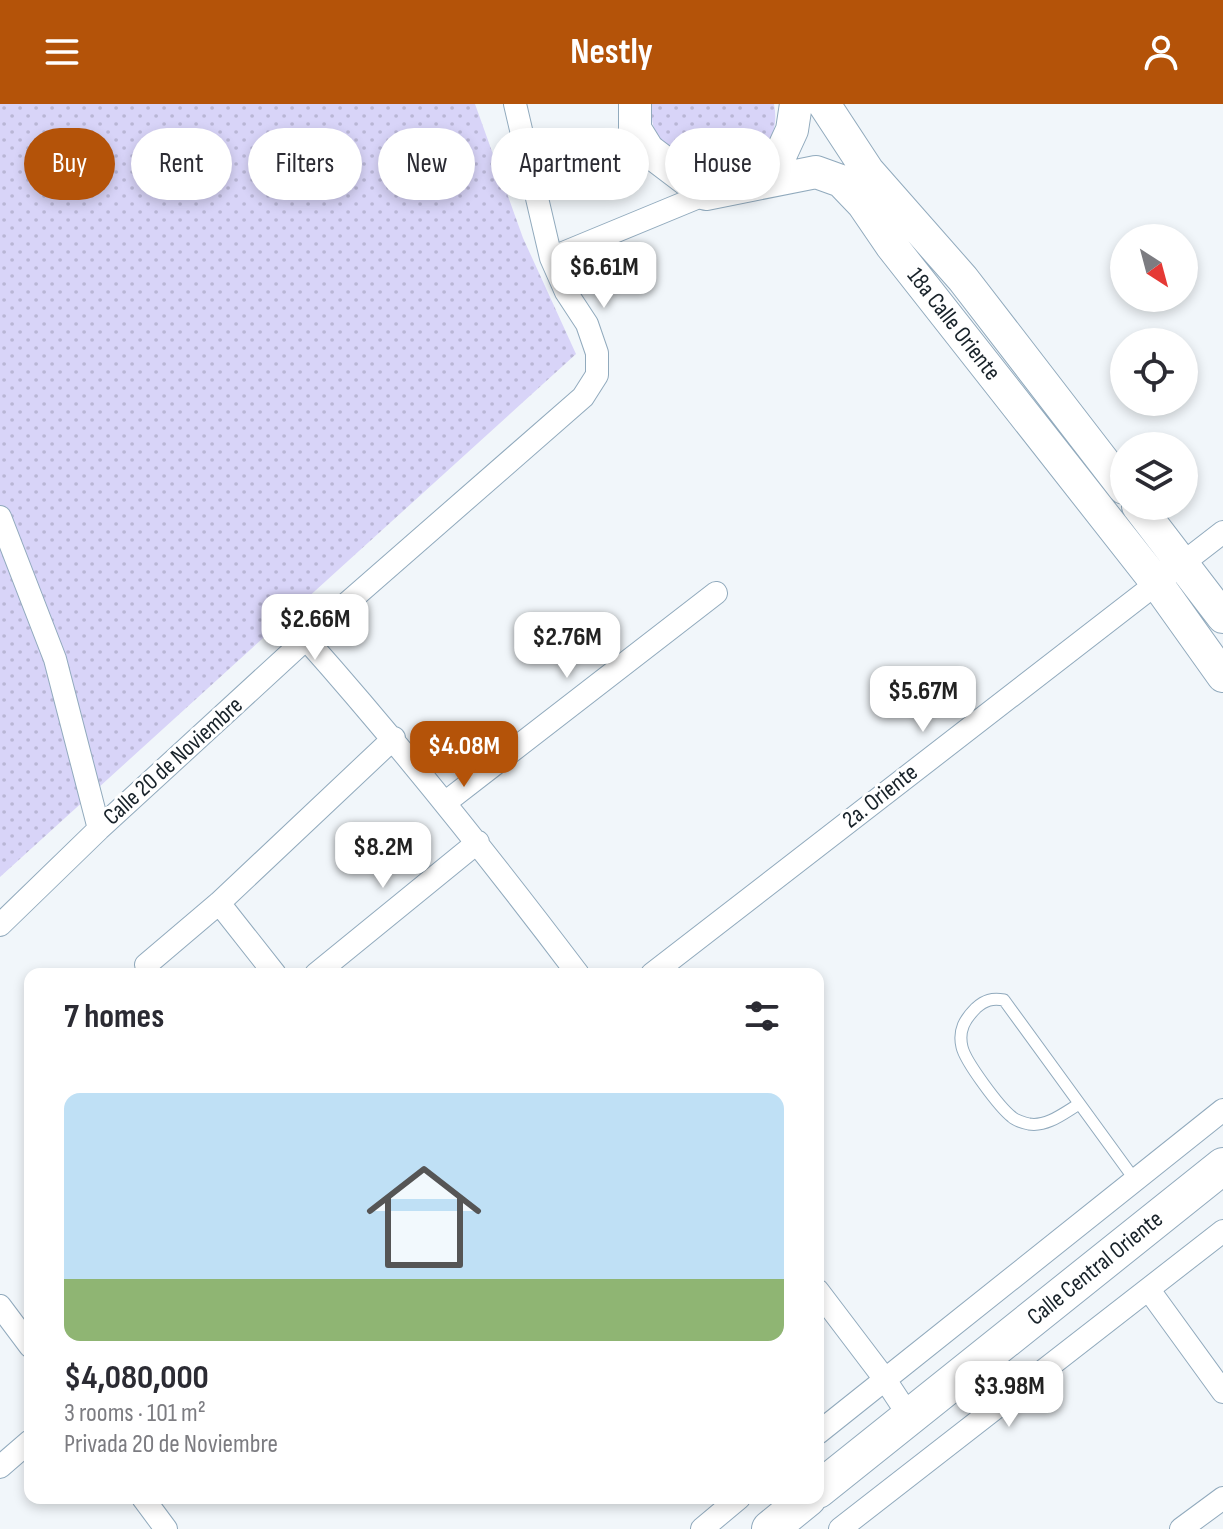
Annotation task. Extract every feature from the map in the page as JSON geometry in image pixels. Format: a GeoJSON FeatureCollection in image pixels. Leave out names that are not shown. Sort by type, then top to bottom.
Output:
{"type":"FeatureCollection","features":[{"type":"Feature","properties":{"kind":"main road"},"geometry":{"type":"LineString","coordinates":[[635,104],[635,129],[648,150],[665,163]]}},
{"type":"Feature","properties":{"kind":"main road"},"geometry":{"type":"LineString","coordinates":[[780,156],[792,130],[796,104]]}},
{"type":"Feature","properties":{"kind":"main road","name":"18a Calle Oriente"},"geometry":{"type":"LineString","coordinates":[[824,104],[868,171],[963,279],[1110,470]]}},
{"type":"Feature","properties":{"kind":"main road","name":"18a Calle Oriente"},"geometry":{"type":"LineString","coordinates":[[780,178],[816,172],[841,181],[863,204],[891,245],[1156,582],[1223,676]]}},
{"type":"Feature","properties":{"kind":"main road"},"geometry":{"type":"LineString","coordinates":[[1149,520],[1223,617]]}},
{"type":"Feature","properties":{"kind":"main road","name":"Calle Central Oriente"},"geometry":{"type":"LineString","coordinates":[[824,1485],[1223,1166]]}},
{"type":"Feature","properties":{"kind":"main road"},"geometry":{"type":"LineString","coordinates":[[770,1529],[801,1504]]}},
{"type":"Feature","properties":{"kind":"street"},"geometry":{"type":"LineString","coordinates":[[515,104],[551,258],[691,200]]}},
{"type":"Feature","properties":{"kind":"street","name":"Calle 20 de Noviembre"},"geometry":{"type":"LineString","coordinates":[[0,925],[99,829],[306,639],[583,397],[597,375],[597,353],[587,324],[566,292],[551,258]]}},
{"type":"Feature","properties":{"kind":"street"},"geometry":{"type":"LineString","coordinates":[[0,517],[55,659],[99,829]]}},
{"type":"Feature","properties":{"kind":"street","name":"2a. Oriente"},"geometry":{"type":"LineString","coordinates":[[660,968],[1223,532]]}},
{"type":"Feature","properties":{"kind":"street"},"geometry":{"type":"LineString","coordinates":[[446,802],[716,593]]}},
{"type":"Feature","properties":{"kind":"street"},"geometry":{"type":"LineString","coordinates":[[306,639],[394,738],[573,968]]}},
{"type":"Feature","properties":{"kind":"street"},"geometry":{"type":"LineString","coordinates":[[146,965],[219,903],[394,738]]}},
{"type":"Feature","properties":{"kind":"street"},"geometry":{"type":"LineString","coordinates":[[323,968],[478,842]]}},
{"type":"Feature","properties":{"kind":"street"},"geometry":{"type":"LineString","coordinates":[[219,903],[270,968]]}},
{"type":"Feature","properties":{"kind":"street"},"geometry":{"type":"LineString","coordinates":[[824,1428],[1223,1110]]}},
{"type":"Feature","properties":{"kind":"street"},"geometry":{"type":"LineString","coordinates":[[840,1529],[1223,1231]]}},
{"type":"Feature","properties":{"kind":"street"},"geometry":{"type":"LineString","coordinates":[[1149,1290],[1223,1392]]}},
{"type":"Feature","properties":{"kind":"street"},"geometry":{"type":"LineString","coordinates":[[824,1299],[909,1416]]}},
{"type":"Feature","properties":{"kind":"street"},"geometry":{"type":"LineString","coordinates":[[0,1306],[24,1338]]}},
{"type":"Feature","properties":{"kind":"street"},"geometry":{"type":"LineString","coordinates":[[0,1467],[24,1446]]}},
{"type":"Feature","properties":{"kind":"street"},"geometry":{"type":"LineString","coordinates":[[1181,1529],[1223,1498]]}},
{"type":"Feature","properties":{"kind":"street"},"geometry":{"type":"LineString","coordinates":[[147,1504],[166,1529]]}},
{"type":"Feature","properties":{"kind":"street"},"geometry":{"type":"LineString","coordinates":[[702,1529],[732,1504]]}},
{"type":"Feature","properties":{"kind":"lane"},"geometry":{"type":"LineString","coordinates":[[1079,1104],[1047,1122],[1029,1124],[1013,1118],[970,1065],[962,1047],[961,1032],[965,1020],[983,1002],[994,998],[1004,1000],[1135,1180]]}},
{"type":"Feature","properties":{"kind":"shaded area"},"geometry":{"type":"Polygon","coordinates":[[[0,104],[475,104],[491,149],[491,200],[509,200],[523,238],[576,354],[0,877],[0,104]]]}},
{"type":"Feature","properties":{"kind":"shaded area"},"geometry":{"type":"Polygon","coordinates":[[[651,104],[774,104],[773,128],[665,128],[665,150],[657,138],[651,104]]]}}]}
